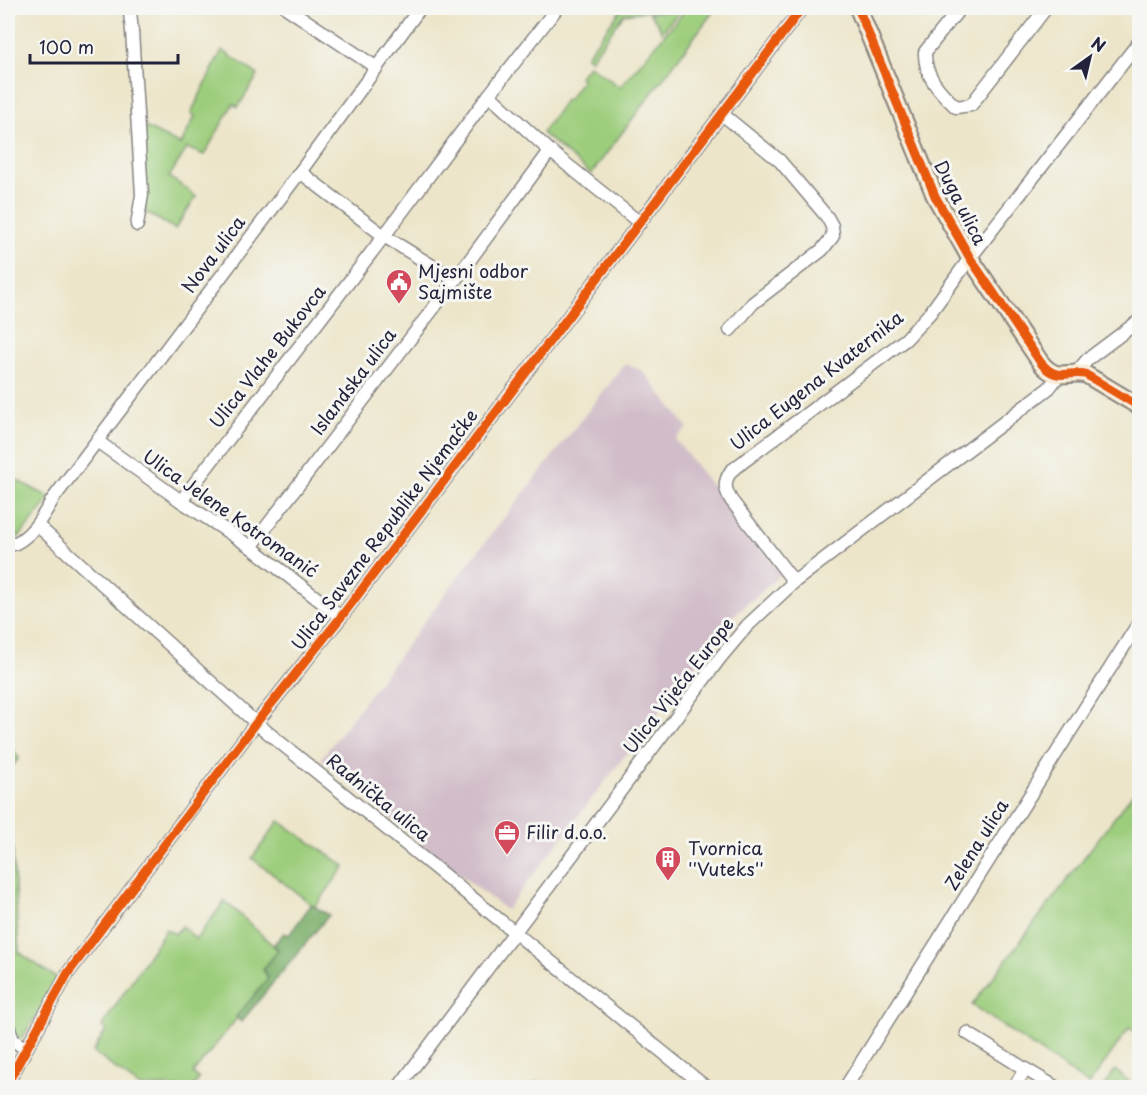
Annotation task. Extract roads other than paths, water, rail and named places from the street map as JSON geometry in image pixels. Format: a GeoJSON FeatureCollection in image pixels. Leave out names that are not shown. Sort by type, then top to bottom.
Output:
{"type":"FeatureCollection","features":[{"type":"Feature","properties":{"kind":"main road","name":"Duga ulica"},"geometry":{"type":"LineString","coordinates":[[858,8],[935,196],[970,258],[1041,363],[1052,374],[1059,375]]}},
{"type":"Feature","properties":{"kind":"main road"},"geometry":{"type":"LineString","coordinates":[[1059,375],[1076,373],[1094,378],[1140,408]]}},
{"type":"Feature","properties":{"kind":"street"},"geometry":{"type":"LineString","coordinates":[[125,8],[130,12],[132,31],[142,195],[137,225]]}},
{"type":"Feature","properties":{"kind":"street"},"geometry":{"type":"LineString","coordinates":[[287,8],[377,68]]}},
{"type":"Feature","properties":{"kind":"street","name":"Nova ulica"},"geometry":{"type":"LineString","coordinates":[[37,525],[53,499],[300,172],[420,8]]}},
{"type":"Feature","properties":{"kind":"street","name":"Ulica Vlahe Bukovca"},"geometry":{"type":"LineString","coordinates":[[181,501],[557,8]]}},
{"type":"Feature","properties":{"kind":"street","name":"Ulica Savezne Republike Njemačke"},"geometry":{"type":"LineString","coordinates":[[8,1082],[68,973],[256,723],[342,617],[802,8]]}},
{"type":"Feature","properties":{"kind":"street"},"geometry":{"type":"LineString","coordinates":[[960,8],[925,52],[930,76],[939,91],[956,107],[971,105],[1046,8]]}},
{"type":"Feature","properties":{"kind":"street","name":"Ulica Eugena Kvaternika"},"geometry":{"type":"LineString","coordinates":[[794,582],[731,500],[725,489],[726,478],[731,471],[906,339],[930,313],[970,258],[1137,48]]}},
{"type":"Feature","properties":{"kind":"street"},"geometry":{"type":"LineString","coordinates":[[489,95],[550,151],[640,223]]}},
{"type":"Feature","properties":{"kind":"street"},"geometry":{"type":"LineString","coordinates":[[722,114],[780,161],[827,217],[832,226],[833,236],[822,250],[753,303],[730,330]]}},
{"type":"Feature","properties":{"kind":"street","name":"Islandska ulica"},"geometry":{"type":"LineString","coordinates":[[250,547],[455,280],[550,151]]}},
{"type":"Feature","properties":{"kind":"street"},"geometry":{"type":"LineString","coordinates":[[300,172],[384,236],[455,280]]}},
{"type":"Feature","properties":{"kind":"street"},"geometry":{"type":"LineString","coordinates":[[1076,373],[1088,359],[1140,320]]}},
{"type":"Feature","properties":{"kind":"street","name":"Ulica Vijeća Europe"},"geometry":{"type":"LineString","coordinates":[[398,1088],[720,658],[747,626],[794,582],[1049,388],[1059,375]]}},
{"type":"Feature","properties":{"kind":"street","name":"Ulica Jelene Kotromanić"},"geometry":{"type":"LineString","coordinates":[[97,441],[250,547],[342,617]]}},
{"type":"Feature","properties":{"kind":"street"},"geometry":{"type":"LineString","coordinates":[[8,546],[24,538],[37,525]]}},
{"type":"Feature","properties":{"kind":"street","name":"Radnička ulica"},"geometry":{"type":"LineString","coordinates":[[37,525],[256,723],[707,1088]]}},
{"type":"Feature","properties":{"kind":"street","name":"Zelena ulica"},"geometry":{"type":"LineString","coordinates":[[844,1088],[1140,621]]}},
{"type":"Feature","properties":{"kind":"street"},"geometry":{"type":"LineString","coordinates":[[8,1026],[13,1040],[26,1049]]}},
{"type":"Feature","properties":{"kind":"street"},"geometry":{"type":"LineString","coordinates":[[967,1033],[1057,1088]]}},
{"type":"Feature","properties":{"kind":"street"},"geometry":{"type":"LineString","coordinates":[[1014,1088],[1025,1069]]}},
{"type":"Feature","properties":{"kind":"place","name":"Mjesni odbor Sajmište"},"geometry":{"type":"Point","coordinates":[399,305]}},
{"type":"Feature","properties":{"kind":"place","name":"Filir d.o.o."},"geometry":{"type":"Point","coordinates":[507,856]}},
{"type":"Feature","properties":{"kind":"place","name":"Tvornica ''Vuteks''"},"geometry":{"type":"Point","coordinates":[668,882]}}]}
